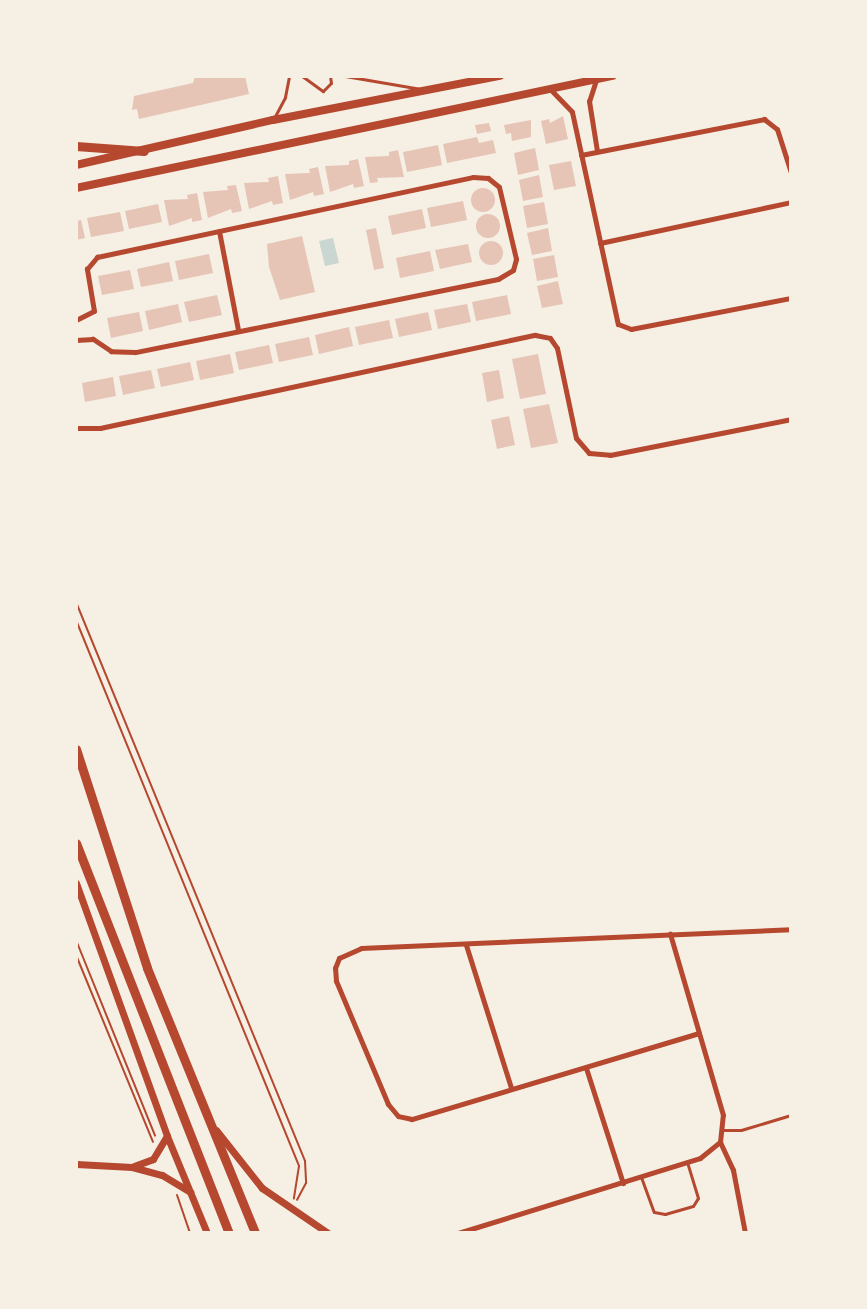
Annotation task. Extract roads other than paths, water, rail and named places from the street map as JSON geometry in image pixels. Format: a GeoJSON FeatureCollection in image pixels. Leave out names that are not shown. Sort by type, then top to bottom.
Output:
{"type":"FeatureCollection","features":[{"type":"Feature","properties":{"kind":"main road"},"geometry":{"type":"LineString","coordinates":[[76,164],[144,151],[273,120],[500,76]]}},
{"type":"Feature","properties":{"kind":"main road"},"geometry":{"type":"LineString","coordinates":[[76,188],[612,76]]}},
{"type":"Feature","properties":{"kind":"main road"},"geometry":{"type":"LineString","coordinates":[[76,146],[144,151]]}},
{"type":"Feature","properties":{"kind":"main road"},"geometry":{"type":"LineString","coordinates":[[76,748],[133,930],[207,1119],[255,1233]]}},
{"type":"Feature","properties":{"kind":"main road"},"geometry":{"type":"LineString","coordinates":[[76,843],[229,1233]]}},
{"type":"Feature","properties":{"kind":"street"},"geometry":{"type":"LineString","coordinates":[[596,80],[589,101],[597,151]]}},
{"type":"Feature","properties":{"kind":"street"},"geometry":{"type":"LineString","coordinates":[[551,90],[570,106],[616,320],[626,329],[791,298]]}},
{"type":"Feature","properties":{"kind":"street"},"geometry":{"type":"LineString","coordinates":[[581,155],[764,119],[777,128],[791,174]]}},
{"type":"Feature","properties":{"kind":"street"},"geometry":{"type":"LineString","coordinates":[[76,320],[94,311],[86,269],[91,259],[219,231],[488,178],[499,187],[516,259],[514,270],[498,278],[121,354],[93,339],[76,340]]}},
{"type":"Feature","properties":{"kind":"street"},"geometry":{"type":"LineString","coordinates":[[600,243],[791,202]]}},
{"type":"Feature","properties":{"kind":"street"},"geometry":{"type":"LineString","coordinates":[[219,231],[238,330]]}},
{"type":"Feature","properties":{"kind":"street"},"geometry":{"type":"LineString","coordinates":[[76,428],[100,428],[535,335],[550,338],[557,348],[576,438],[589,452],[610,455],[791,419]]}},
{"type":"Feature","properties":{"kind":"street"},"geometry":{"type":"LineString","coordinates":[[76,883],[167,1136],[208,1233]]}},
{"type":"Feature","properties":{"kind":"street"},"geometry":{"type":"LineString","coordinates":[[699,1034],[412,1119],[398,1116],[388,1104],[336,981],[338,958],[348,951],[670,934],[791,930]]}},
{"type":"Feature","properties":{"kind":"street"},"geometry":{"type":"LineString","coordinates":[[458,1233],[687,1162],[712,1152],[720,1142],[723,1130],[699,1034],[670,934]]}},
{"type":"Feature","properties":{"kind":"street"},"geometry":{"type":"LineString","coordinates":[[466,945],[512,1088]]}},
{"type":"Feature","properties":{"kind":"street"},"geometry":{"type":"LineString","coordinates":[[586,1068],[623,1183]]}},
{"type":"Feature","properties":{"kind":"street"},"geometry":{"type":"LineString","coordinates":[[207,1119],[249,1176],[289,1210],[328,1233]]}},
{"type":"Feature","properties":{"kind":"street"},"geometry":{"type":"LineString","coordinates":[[132,1167],[154,1159],[167,1136]]}},
{"type":"Feature","properties":{"kind":"street"},"geometry":{"type":"LineString","coordinates":[[720,1142],[733,1170],[745,1233]]}},
{"type":"Feature","properties":{"kind":"street"},"geometry":{"type":"LineString","coordinates":[[76,1164],[132,1167],[162,1175],[190,1192]]}},
{"type":"Feature","properties":{"kind":"lane"},"geometry":{"type":"LineString","coordinates":[[273,120],[285,97],[289,76]]}},
{"type":"Feature","properties":{"kind":"lane"},"geometry":{"type":"LineString","coordinates":[[302,76],[323,91],[331,83],[330,76]]}},
{"type":"Feature","properties":{"kind":"lane"},"geometry":{"type":"LineString","coordinates":[[345,76],[426,90]]}},
{"type":"Feature","properties":{"kind":"lane"},"geometry":{"type":"LineString","coordinates":[[723,1130],[741,1130],[791,1115]]}},
{"type":"Feature","properties":{"kind":"lane"},"geometry":{"type":"LineString","coordinates":[[641,1177],[654,1212],[666,1214],[693,1206],[698,1198],[687,1162]]}}]}
